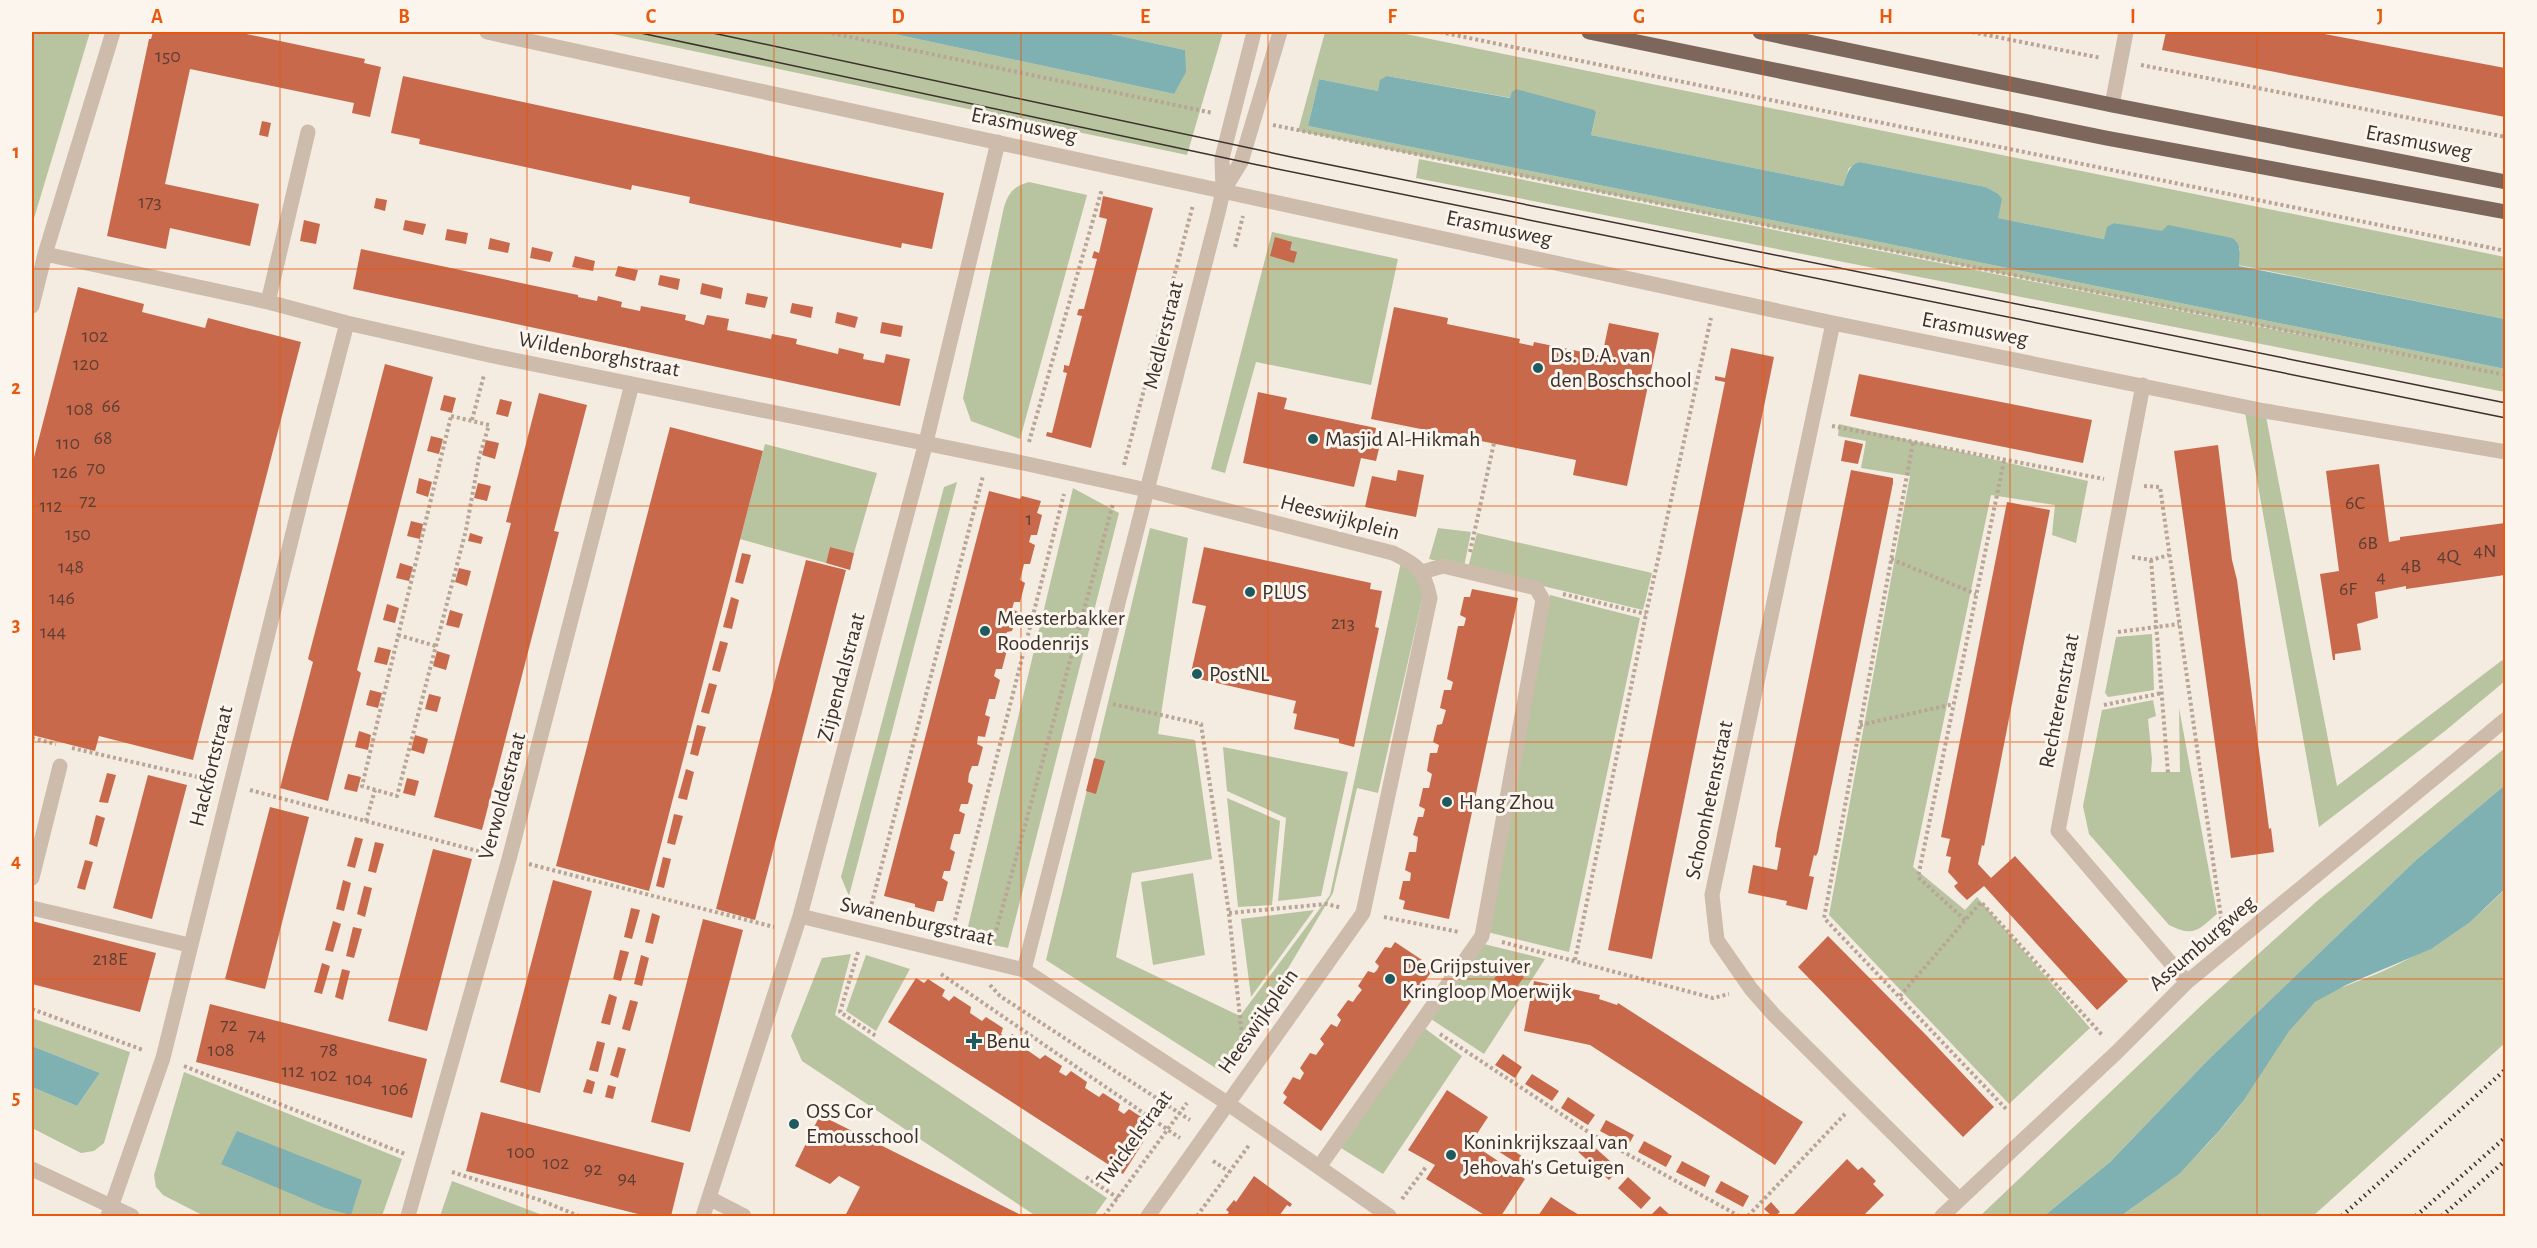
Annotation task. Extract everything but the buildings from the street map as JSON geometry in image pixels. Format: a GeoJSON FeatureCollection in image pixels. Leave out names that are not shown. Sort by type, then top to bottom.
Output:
{"type":"FeatureCollection","features":[{"type":"Feature","properties":{"kind":"main road"},"geometry":{"type":"LineString","coordinates":[[1589,32],[2106,138],[2505,212]]}},
{"type":"Feature","properties":{"kind":"main road","name":"Erasmusweg"},"geometry":{"type":"LineString","coordinates":[[1760,32],[2112,105],[2505,182]]}},
{"type":"Feature","properties":{"kind":"street"},"geometry":{"type":"LineString","coordinates":[[32,306],[45,254],[113,32]]}},
{"type":"Feature","properties":{"kind":"street","name":"Erasmusweg"},"geometry":{"type":"LineString","coordinates":[[487,32],[1833,323],[2265,411],[2505,452]]}},
{"type":"Feature","properties":{"kind":"street","name":"Medlerstraat"},"geometry":{"type":"LineString","coordinates":[[1147,490],[1223,191],[1222,158],[1254,32]]}},
{"type":"Feature","properties":{"kind":"street","name":"Medlerstraat"},"geometry":{"type":"LineString","coordinates":[[1223,191],[1241,162],[1280,32]]}},
{"type":"Feature","properties":{"kind":"street"},"geometry":{"type":"LineString","coordinates":[[2112,105],[2126,32]]}},
{"type":"Feature","properties":{"kind":"street"},"geometry":{"type":"LineString","coordinates":[[268,302],[308,132]]}},
{"type":"Feature","properties":{"kind":"street","name":"Zijpendalstraat"},"geometry":{"type":"LineString","coordinates":[[703,1216],[800,916],[926,442],[998,142]]}},
{"type":"Feature","properties":{"kind":"street","name":"Wildenborghstraat"},"geometry":{"type":"LineString","coordinates":[[45,254],[268,302],[347,323],[489,355],[926,442],[1147,490]]}},
{"type":"Feature","properties":{"kind":"street","name":"Hackfortstraat"},"geometry":{"type":"LineString","coordinates":[[109,1211],[163,1058],[189,945],[347,323]]}},
{"type":"Feature","properties":{"kind":"street","name":"Schoonhetenstraat"},"geometry":{"type":"LineString","coordinates":[[1833,323],[1712,895],[1717,940],[1751,989],[1858,1101],[1959,1199]]}},
{"type":"Feature","properties":{"kind":"street","name":"Verwoldestraat"},"geometry":{"type":"LineString","coordinates":[[408,1216],[509,859],[632,384]]}},
{"type":"Feature","properties":{"kind":"street","name":"Rechterenstraat"},"geometry":{"type":"LineString","coordinates":[[2143,385],[2058,831],[2187,982]]}},
{"type":"Feature","properties":{"kind":"street"},"geometry":{"type":"LineString","coordinates":[[1024,970],[1147,490]]}},
{"type":"Feature","properties":{"kind":"street","name":"Heeswijkplein"},"geometry":{"type":"LineString","coordinates":[[1024,970],[1227,1103],[1363,913],[1430,598],[1422,572],[1413,562],[1393,553],[1147,490]]}},
{"type":"Feature","properties":{"kind":"street"},"geometry":{"type":"LineString","coordinates":[[1319,1167],[1482,936],[1543,600],[1536,588],[1466,570],[1443,566],[1422,572]]}},
{"type":"Feature","properties":{"kind":"street","name":"Assumburgweg"},"geometry":{"type":"LineString","coordinates":[[1942,1216],[2117,1053],[2187,982],[2505,719]]}},
{"type":"Feature","properties":{"kind":"street"},"geometry":{"type":"LineString","coordinates":[[32,878],[60,766]]}},
{"type":"Feature","properties":{"kind":"street"},"geometry":{"type":"LineString","coordinates":[[32,908],[189,945]]}},
{"type":"Feature","properties":{"kind":"street","name":"Swanenburgstraat"},"geometry":{"type":"LineString","coordinates":[[800,916],[1024,970]]}},
{"type":"Feature","properties":{"kind":"street"},"geometry":{"type":"LineString","coordinates":[[1148,1216],[1227,1103],[1319,1167],[1392,1212]]}},
{"type":"Feature","properties":{"kind":"street"},"geometry":{"type":"LineString","coordinates":[[32,1169],[109,1211],[132,1216]]}},
{"type":"Feature","properties":{"kind":"street"},"geometry":{"type":"LineString","coordinates":[[709,1197],[744,1216]]}},
{"type":"Feature","properties":{"kind":"path"},"geometry":{"type":"LineString","coordinates":[[826,32],[1233,117]]}},
{"type":"Feature","properties":{"kind":"path"},"geometry":{"type":"LineString","coordinates":[[1440,32],[2505,251]]}},
{"type":"Feature","properties":{"kind":"path","name":"Erasmusweg"},"geometry":{"type":"LineString","coordinates":[[1972,32],[2505,137]]}},
{"type":"Feature","properties":{"kind":"path"},"geometry":{"type":"LineString","coordinates":[[1254,121],[2505,375]]}},
{"type":"Feature","properties":{"kind":"path"},"geometry":{"type":"LineString","coordinates":[[1023,463],[1102,189]]}},
{"type":"Feature","properties":{"kind":"path"},"geometry":{"type":"LineString","coordinates":[[1575,960],[1646,614],[1716,298]]}},
{"type":"Feature","properties":{"kind":"path"},"geometry":{"type":"LineString","coordinates":[[471,420],[489,355]]}},
{"type":"Feature","properties":{"kind":"path"},"geometry":{"type":"LineString","coordinates":[[451,416],[471,420],[489,425],[479,458],[466,530],[397,796],[362,786],[451,416]]}},
{"type":"Feature","properties":{"kind":"path"},"geometry":{"type":"LineString","coordinates":[[1813,423],[2123,482]]}},
{"type":"Feature","properties":{"kind":"path"},"geometry":{"type":"LineString","coordinates":[[1466,570],[1494,443]]}},
{"type":"Feature","properties":{"kind":"path"},"geometry":{"type":"LineString","coordinates":[[1913,443],[1824,918],[2008,1111]]}},
{"type":"Feature","properties":{"kind":"path"},"geometry":{"type":"LineString","coordinates":[[876,1036],[840,1012],[865,932],[989,455]]}},
{"type":"Feature","properties":{"kind":"path"},"geometry":{"type":"LineString","coordinates":[[1965,921],[1918,877],[2004,460]]}},
{"type":"Feature","properties":{"kind":"path"},"geometry":{"type":"LineString","coordinates":[[2143,486],[2160,487],[2226,951]]}},
{"type":"Feature","properties":{"kind":"path"},"geometry":{"type":"LineString","coordinates":[[2125,556],[2151,560],[2169,555]]}},
{"type":"Feature","properties":{"kind":"path"},"geometry":{"type":"LineString","coordinates":[[1891,559],[1977,594]]}},
{"type":"Feature","properties":{"kind":"path"},"geometry":{"type":"LineString","coordinates":[[2151,560],[2168,773]]}},
{"type":"Feature","properties":{"kind":"path"},"geometry":{"type":"LineString","coordinates":[[1536,588],[1646,614]]}},
{"type":"Feature","properties":{"kind":"path"},"geometry":{"type":"LineString","coordinates":[[2111,633],[2180,624]]}},
{"type":"Feature","properties":{"kind":"path"},"geometry":{"type":"LineString","coordinates":[[398,635],[436,646]]}},
{"type":"Feature","properties":{"kind":"path"},"geometry":{"type":"LineString","coordinates":[[2097,706],[2163,693]]}},
{"type":"Feature","properties":{"kind":"path"},"geometry":{"type":"LineString","coordinates":[[1093,699],[1202,724],[1229,913],[1243,1047],[1256,1063]]}},
{"type":"Feature","properties":{"kind":"path"},"geometry":{"type":"LineString","coordinates":[[1860,725],[1954,704]]}},
{"type":"Feature","properties":{"kind":"path"},"geometry":{"type":"LineString","coordinates":[[32,738],[230,785],[795,932]]}},
{"type":"Feature","properties":{"kind":"path"},"geometry":{"type":"LineString","coordinates":[[366,821],[375,790]]}},
{"type":"Feature","properties":{"kind":"path"},"geometry":{"type":"LineString","coordinates":[[1900,996],[1981,902],[2117,1053]]}},
{"type":"Feature","properties":{"kind":"path"},"geometry":{"type":"LineString","coordinates":[[32,1009],[163,1058],[425,1162]]}},
{"type":"Feature","properties":{"kind":"path"},"geometry":{"type":"LineString","coordinates":[[1422,1022],[1593,1134],[1739,1216]]}},
{"type":"Feature","properties":{"kind":"path","name":"Twickelstraat"},"geometry":{"type":"LineString","coordinates":[[1104,1216],[1199,1085]]}},
{"type":"Feature","properties":{"kind":"path"},"geometry":{"type":"LineString","coordinates":[[1748,1216],[1858,1101]]}},
{"type":"Feature","properties":{"kind":"path"},"geometry":{"type":"LineString","coordinates":[[1197,1216],[1262,1127]]}},
{"type":"Feature","properties":{"kind":"path"},"geometry":{"type":"LineString","coordinates":[[1392,1212],[1426,1167]]}},
{"type":"Feature","properties":{"kind":"path"},"geometry":{"type":"LineString","coordinates":[[452,1172],[540,1200],[579,1216]]}},
{"type":"Feature","properties":{"kind":"path"},"geometry":{"type":"LineString","coordinates":[[1086,1177],[1118,1198]]}},
{"type":"Feature","properties":{"kind":"green space"},"geometry":{"type":"Polygon","coordinates":[[[32,32],[90,32],[32,225],[32,32]]]}},
{"type":"Feature","properties":{"kind":"green space"},"geometry":{"type":"Polygon","coordinates":[[[603,32],[885,32],[1174,94],[1185,50],[1102,32],[1223,32],[1187,155],[603,32]]]}},
{"type":"Feature","properties":{"kind":"green space"},"geometry":{"type":"Polygon","coordinates":[[[1325,32],[1396,32],[2505,257],[2505,319],[2238,265],[2240,248],[2114,223],[2104,239],[1997,218],[1997,193],[1986,187],[1860,162],[1849,168],[1843,186],[1591,135],[1596,113],[1387,76],[1378,91],[1319,79],[1308,126],[2505,369],[2505,392],[1416,178],[1419,159],[2486,372],[1298,131],[1325,32]]]}},
{"type":"Feature","properties":{"kind":"green space"},"geometry":{"type":"Polygon","coordinates":[[[1029,182],[1087,195],[1020,439],[971,421],[963,398],[1004,207],[1013,190],[1029,182]]]}},
{"type":"Feature","properties":{"kind":"green space"},"geometry":{"type":"Polygon","coordinates":[[[1272,232],[1398,259],[1371,385],[1256,362],[1225,473],[1211,469],[1272,232]]]}},
{"type":"Feature","properties":{"kind":"green space"},"geometry":{"type":"Polygon","coordinates":[[[2244,407],[2265,411],[2337,786],[2505,658],[2505,681],[2445,731],[2319,827],[2244,407]]]}},
{"type":"Feature","properties":{"kind":"green space"},"geometry":{"type":"Polygon","coordinates":[[[1839,424],[2088,481],[2076,543],[2052,535],[2055,505],[1991,495],[1913,867],[1965,910],[1977,897],[2090,1028],[2009,1104],[1829,915],[1910,476],[1861,468],[1866,441],[1838,436],[1839,424]]]}},
{"type":"Feature","properties":{"kind":"green space"},"geometry":{"type":"Polygon","coordinates":[[[765,444],[877,473],[854,553],[830,547],[826,563],[740,539],[765,444]]]}},
{"type":"Feature","properties":{"kind":"green space"},"geometry":{"type":"Polygon","coordinates":[[[957,482],[849,896],[841,877],[944,487],[957,482]]]}},
{"type":"Feature","properties":{"kind":"green space"},"geometry":{"type":"Polygon","coordinates":[[[1073,488],[1119,513],[1008,948],[965,939],[1073,488]]]}},
{"type":"Feature","properties":{"kind":"green space"},"geometry":{"type":"Polygon","coordinates":[[[1150,528],[1188,538],[1158,734],[1195,740],[1212,859],[1132,873],[1116,957],[1240,1016],[1330,895],[1401,562],[1428,574],[1378,793],[1357,788],[1333,893],[1225,1074],[1046,960],[1150,528]]]}},
{"type":"Feature","properties":{"kind":"green space"},"geometry":{"type":"Polygon","coordinates":[[[1438,528],[1471,532],[1464,567],[1429,559],[1438,528]]]}},
{"type":"Feature","properties":{"kind":"green space"},"geometry":{"type":"Polygon","coordinates":[[[1477,533],[1652,573],[1643,610],[1468,568],[1477,533]]]}},
{"type":"Feature","properties":{"kind":"green space"},"geometry":{"type":"Polygon","coordinates":[[[1550,595],[1640,618],[1569,952],[1487,932],[1550,595]]]}},
{"type":"Feature","properties":{"kind":"green space"},"geometry":{"type":"Polygon","coordinates":[[[2152,634],[2154,690],[2108,697],[2105,693],[2116,637],[2152,634]]]}},
{"type":"Feature","properties":{"kind":"green space"},"geometry":{"type":"Polygon","coordinates":[[[2153,700],[2156,716],[2148,719],[2151,772],[2180,772],[2179,708],[2217,914],[2200,928],[2190,931],[2169,925],[2089,834],[2083,806],[2102,710],[2153,700]]]}},
{"type":"Feature","properties":{"kind":"green space"},"geometry":{"type":"Polygon","coordinates":[[[1223,747],[1348,772],[1321,896],[1278,901],[1286,818],[1227,791],[1223,747]]]}},
{"type":"Feature","properties":{"kind":"green space"},"geometry":{"type":"Polygon","coordinates":[[[2505,748],[2505,785],[2415,861],[2208,1060],[2110,1162],[2044,1216],[1980,1216],[2205,1002],[2317,901],[2505,748]]]}},
{"type":"Feature","properties":{"kind":"green space"},"geometry":{"type":"Polygon","coordinates":[[[1227,798],[1280,821],[1272,905],[1238,907],[1227,798]]]}},
{"type":"Feature","properties":{"kind":"green space"},"geometry":{"type":"Polygon","coordinates":[[[1193,873],[1205,955],[1153,965],[1141,882],[1193,873]]]}},
{"type":"Feature","properties":{"kind":"green space"},"geometry":{"type":"Polygon","coordinates":[[[2505,889],[2505,1043],[2313,1216],[2121,1216],[2171,1178],[2216,1135],[2243,1101],[2284,1036],[2315,1002],[2331,992],[2381,972],[2431,947],[2477,915],[2505,889]]]}},
{"type":"Feature","properties":{"kind":"green space"},"geometry":{"type":"Polygon","coordinates":[[[1314,910],[1251,997],[1241,919],[1314,910]]]}},
{"type":"Feature","properties":{"kind":"green space"},"geometry":{"type":"Polygon","coordinates":[[[1484,944],[1545,959],[1484,1054],[1431,1019],[1484,944]]]}},
{"type":"Feature","properties":{"kind":"green space"},"geometry":{"type":"Polygon","coordinates":[[[851,954],[835,1015],[1107,1198],[1094,1216],[1036,1216],[802,1061],[791,1036],[822,958],[851,954]]]}},
{"type":"Feature","properties":{"kind":"green space"},"geometry":{"type":"Polygon","coordinates":[[[866,955],[910,969],[876,1031],[846,1011],[866,955]]]}},
{"type":"Feature","properties":{"kind":"green space"},"geometry":{"type":"Polygon","coordinates":[[[32,1018],[130,1052],[104,1143],[94,1151],[81,1153],[32,1128],[32,1087],[77,1106],[100,1073],[32,1046],[32,1018]]]}},
{"type":"Feature","properties":{"kind":"green space"},"geometry":{"type":"Polygon","coordinates":[[[1423,1027],[1462,1056],[1383,1174],[1341,1148],[1423,1027]]]}},
{"type":"Feature","properties":{"kind":"green space"},"geometry":{"type":"Polygon","coordinates":[[[184,1072],[402,1159],[382,1216],[204,1216],[163,1195],[156,1187],[154,1175],[184,1072]]]}},
{"type":"Feature","properties":{"kind":"green space"},"geometry":{"type":"Polygon","coordinates":[[[452,1181],[545,1216],[440,1216],[452,1181]]]}},
{"type":"Feature","properties":{"kind":"water"},"geometry":{"type":"Polygon","coordinates":[[[885,32],[1102,32],[1185,50],[1186,72],[1174,94],[885,32]]]}},
{"type":"Feature","properties":{"kind":"water"},"geometry":{"type":"Polygon","coordinates":[[[1387,76],[1510,98],[1516,89],[1594,110],[1596,113],[1591,135],[1843,186],[1850,168],[1860,162],[1986,187],[2002,199],[1998,218],[2104,239],[2107,227],[2114,223],[2162,231],[2168,225],[2232,238],[2239,247],[2239,266],[2505,319],[2505,369],[1308,126],[1319,79],[1378,91],[1380,80],[1387,76]]]}},
{"type":"Feature","properties":{"kind":"water"},"geometry":{"type":"Polygon","coordinates":[[[2505,785],[2505,889],[2470,922],[2431,949],[2346,985],[2315,1002],[2289,1031],[2244,1100],[2220,1130],[2179,1174],[2121,1216],[2044,1216],[2110,1162],[2208,1060],[2415,861],[2505,785]]]}},
{"type":"Feature","properties":{"kind":"water"},"geometry":{"type":"Polygon","coordinates":[[[32,1046],[100,1073],[77,1106],[32,1087],[32,1046]]]}},
{"type":"Feature","properties":{"kind":"water"},"geometry":{"type":"Polygon","coordinates":[[[237,1131],[362,1180],[351,1215],[325,1208],[221,1164],[237,1131]]]}},
{"type":"Feature","properties":{"kind":"tram line"},"geometry":{"type":"LineString","coordinates":[[636,32],[1258,165],[2506,418]]}},
{"type":"Feature","properties":{"kind":"tram line"},"geometry":{"type":"LineString","coordinates":[[708,32],[1296,158],[2506,403]]}},
{"type":"Feature","properties":{"kind":"railway"},"geometry":{"type":"LineString","coordinates":[[2342,1216],[2506,1069]]}},
{"type":"Feature","properties":{"kind":"railway"},"geometry":{"type":"LineString","coordinates":[[2416,1216],[2506,1137]]}},
{"type":"Feature","properties":{"kind":"railway"},"geometry":{"type":"LineString","coordinates":[[2442,1216],[2506,1160]]}},
{"type":"Feature","properties":{"kind":"place","name":"Ds. D.A. van den Boschschool"},"geometry":{"type":"Point","coordinates":[1538,368]}},
{"type":"Feature","properties":{"kind":"place","name":"Masjid Al-Hikmah"},"geometry":{"type":"Point","coordinates":[1313,439]}},
{"type":"Feature","properties":{"kind":"place","name":"PLUS"},"geometry":{"type":"Point","coordinates":[1250,592]}},
{"type":"Feature","properties":{"kind":"place","name":"Meesterbakker Roodenrijs"},"geometry":{"type":"Point","coordinates":[985,631]}},
{"type":"Feature","properties":{"kind":"place","name":"PostNL"},"geometry":{"type":"Point","coordinates":[1197,674]}},
{"type":"Feature","properties":{"kind":"place","name":"Hang Zhou"},"geometry":{"type":"Point","coordinates":[1447,802]}},
{"type":"Feature","properties":{"kind":"place","name":"De Grijpstuiver Kringloop Moerwijk"},"geometry":{"type":"Point","coordinates":[1390,979]}},
{"type":"Feature","properties":{"kind":"place","name":"Benu"},"geometry":{"type":"Point","coordinates":[974,1041]}},
{"type":"Feature","properties":{"kind":"place","name":"OSS Cor Emousschool"},"geometry":{"type":"Point","coordinates":[794,1124]}},
{"type":"Feature","properties":{"kind":"place","name":"Koninkrijkszaal van Jehovah's Getuigen"},"geometry":{"type":"Point","coordinates":[1451,1155]}}]}
